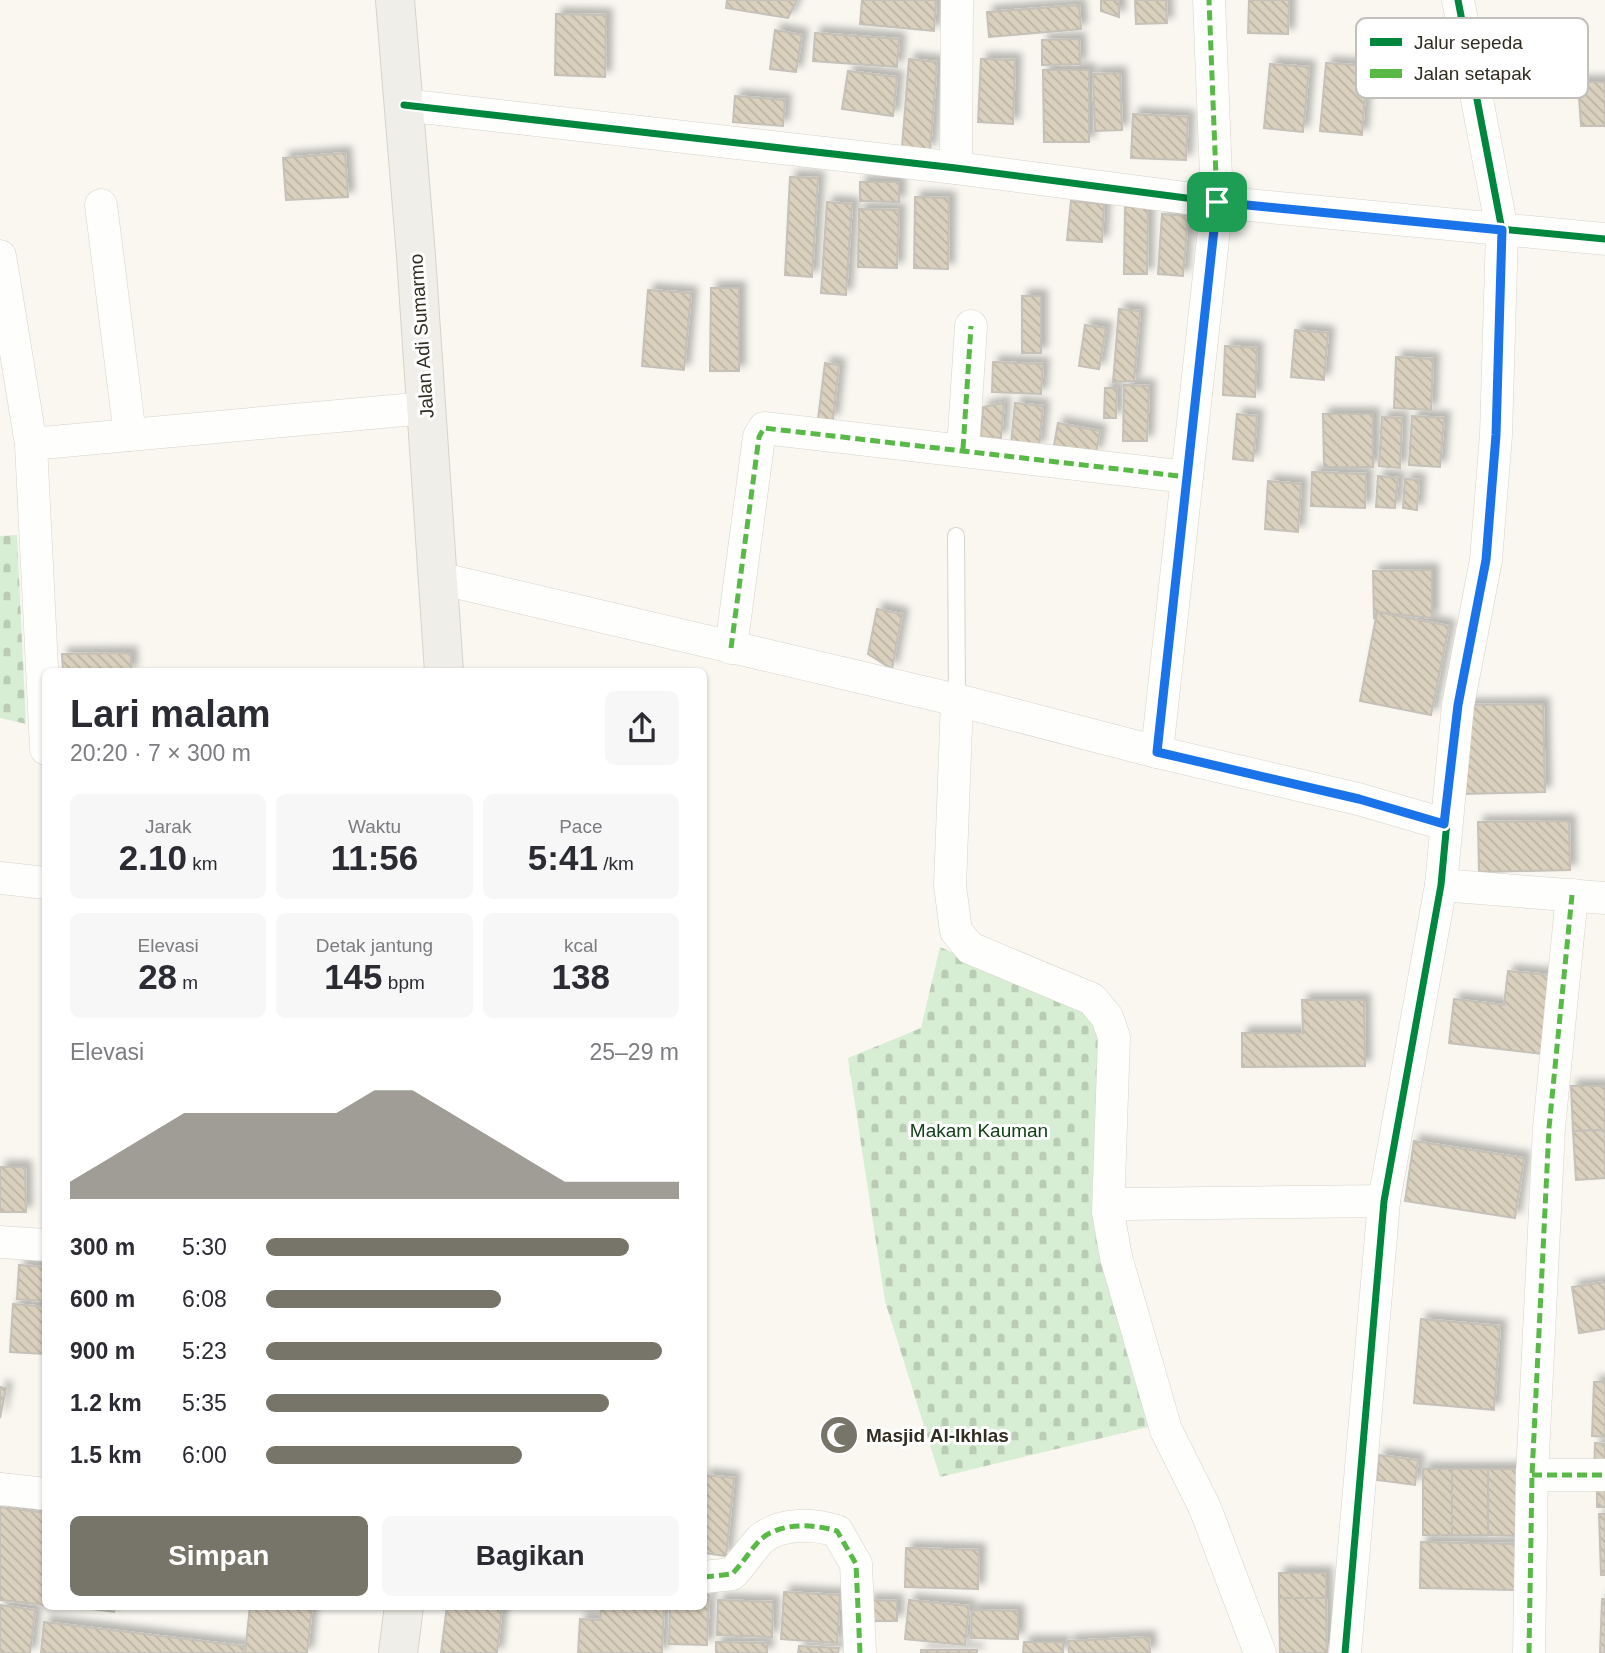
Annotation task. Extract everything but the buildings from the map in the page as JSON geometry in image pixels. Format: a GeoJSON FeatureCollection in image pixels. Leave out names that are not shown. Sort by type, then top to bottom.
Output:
{"type":"FeatureCollection","features":[{"type":"Feature","properties":{"kind":"main road","name":"Jalan Adi Sumarmo"},"geometry":{"type":"LineString","coordinates":[[395,0],[444,668]]}},
{"type":"Feature","properties":{"kind":"main road"},"geometry":{"type":"LineString","coordinates":[[398,1653],[403,1610]]}},
{"type":"Feature","properties":{"kind":"street"},"geometry":{"type":"LineString","coordinates":[[956,168],[957,0]]}},
{"type":"Feature","properties":{"kind":"street"},"geometry":{"type":"LineString","coordinates":[[1157,752],[1217,202],[1209,0]]}},
{"type":"Feature","properties":{"kind":"street"},"geometry":{"type":"LineString","coordinates":[[1458,0],[1461,18]]}},
{"type":"Feature","properties":{"kind":"street"},"geometry":{"type":"LineString","coordinates":[[1345,1653],[1384,1201],[1441,885],[1444,824],[1458,705],[1486,560],[1496,435],[1502,230],[1477,98]]}},
{"type":"Feature","properties":{"kind":"street"},"geometry":{"type":"LineString","coordinates":[[404,105],[956,168],[1217,202],[1605,239]]}},
{"type":"Feature","properties":{"kind":"street"},"geometry":{"type":"LineString","coordinates":[[101,205],[130,435]]}},
{"type":"Feature","properties":{"kind":"street"},"geometry":{"type":"LineString","coordinates":[[0,256],[32,443],[42,668]]}},
{"type":"Feature","properties":{"kind":"street"},"geometry":{"type":"LineString","coordinates":[[963,449],[971,326]]}},
{"type":"Feature","properties":{"kind":"street"},"geometry":{"type":"LineString","coordinates":[[32,443],[426,408]]}},
{"type":"Feature","properties":{"kind":"street"},"geometry":{"type":"LineString","coordinates":[[731,648],[760,430],[769,428],[963,449],[1187,477]]}},
{"type":"Feature","properties":{"kind":"street"},"geometry":{"type":"LineString","coordinates":[[438,578],[462,581],[731,648],[957,700],[1157,752],[1359,799],[1444,824]]}},
{"type":"Feature","properties":{"kind":"street"},"geometry":{"type":"LineString","coordinates":[[957,700],[950,886],[956,931],[970,948],[1092,999],[1107,1017],[1114,1037],[1108,1212],[1116,1257],[1166,1430],[1205,1508],[1260,1653]]}},
{"type":"Feature","properties":{"kind":"street"},"geometry":{"type":"LineString","coordinates":[[0,878],[42,883]]}},
{"type":"Feature","properties":{"kind":"street"},"geometry":{"type":"LineString","coordinates":[[1441,885],[1605,898]]}},
{"type":"Feature","properties":{"kind":"street"},"geometry":{"type":"LineString","coordinates":[[1529,1653],[1532,1475],[1549,1128],[1572,895]]}},
{"type":"Feature","properties":{"kind":"street"},"geometry":{"type":"LineString","coordinates":[[1125,1204],[1384,1201]]}},
{"type":"Feature","properties":{"kind":"street"},"geometry":{"type":"LineString","coordinates":[[0,1242],[42,1245]]}},
{"type":"Feature","properties":{"kind":"street"},"geometry":{"type":"LineString","coordinates":[[1532,1475],[1605,1475]]}},
{"type":"Feature","properties":{"kind":"street"},"geometry":{"type":"LineString","coordinates":[[0,1489],[42,1494]]}},
{"type":"Feature","properties":{"kind":"street"},"geometry":{"type":"LineString","coordinates":[[707,1577],[733,1574],[761,1539],[783,1529],[814,1524],[836,1531],[856,1564],[860,1653]]}},
{"type":"Feature","properties":{"kind":"lane"},"geometry":{"type":"LineString","coordinates":[[956,536],[957,700]]}},
{"type":"Feature","properties":{"kind":"green space"},"geometry":{"type":"Polygon","coordinates":[[[17,535],[26,724],[0,718],[0,536],[17,535]]]}},
{"type":"Feature","properties":{"kind":"green space","name":"Makam Kauman"},"geometry":{"type":"Polygon","coordinates":[[[940,947],[1086,1012],[1098,1026],[1101,1041],[1092,1191],[1098,1231],[1148,1427],[940,1477],[885,1301],[848,1058],[921,1028],[940,947]]]}},
{"type":"Feature","properties":{"kind":"marked path"},"geometry":{"type":"LineString","coordinates":[[1157,752],[1217,202],[1209,0]]}},
{"type":"Feature","properties":{"kind":"marked path"},"geometry":{"type":"LineString","coordinates":[[963,449],[971,326]]}},
{"type":"Feature","properties":{"kind":"marked path"},"geometry":{"type":"LineString","coordinates":[[731,648],[759,437],[764,428],[1187,477]]}},
{"type":"Feature","properties":{"kind":"marked path"},"geometry":{"type":"LineString","coordinates":[[1529,1653],[1532,1475],[1549,1128],[1572,895]]}},
{"type":"Feature","properties":{"kind":"marked path"},"geometry":{"type":"LineString","coordinates":[[1532,1475],[1605,1475]]}},
{"type":"Feature","properties":{"kind":"marked path"},"geometry":{"type":"LineString","coordinates":[[707,1577],[732,1574],[769,1533],[798,1526],[837,1531],[856,1564],[860,1653]]}},
{"type":"Feature","properties":{"kind":"cycle path"},"geometry":{"type":"LineString","coordinates":[[1458,0],[1461,18]]}},
{"type":"Feature","properties":{"kind":"cycle path"},"geometry":{"type":"LineString","coordinates":[[1345,1653],[1384,1201],[1441,885],[1458,705],[1486,560],[1496,435],[1502,230],[1477,98]]}},
{"type":"Feature","properties":{"kind":"cycle path"},"geometry":{"type":"LineString","coordinates":[[404,105],[956,168],[1217,202],[1605,239]]}},
{"type":"Feature","properties":{"kind":"place","name":"Masjid Al-Ikhlas"},"geometry":{"type":"Point","coordinates":[839,1435]}},
{"type":"Feature","properties":{"kind":"route"},"geometry":{"type":"LineString","coordinates":[[1217,202],[1502,230],[1496,435],[1486,560],[1458,705],[1444,824],[1359,799],[1157,752],[1217,202]]}}]}
